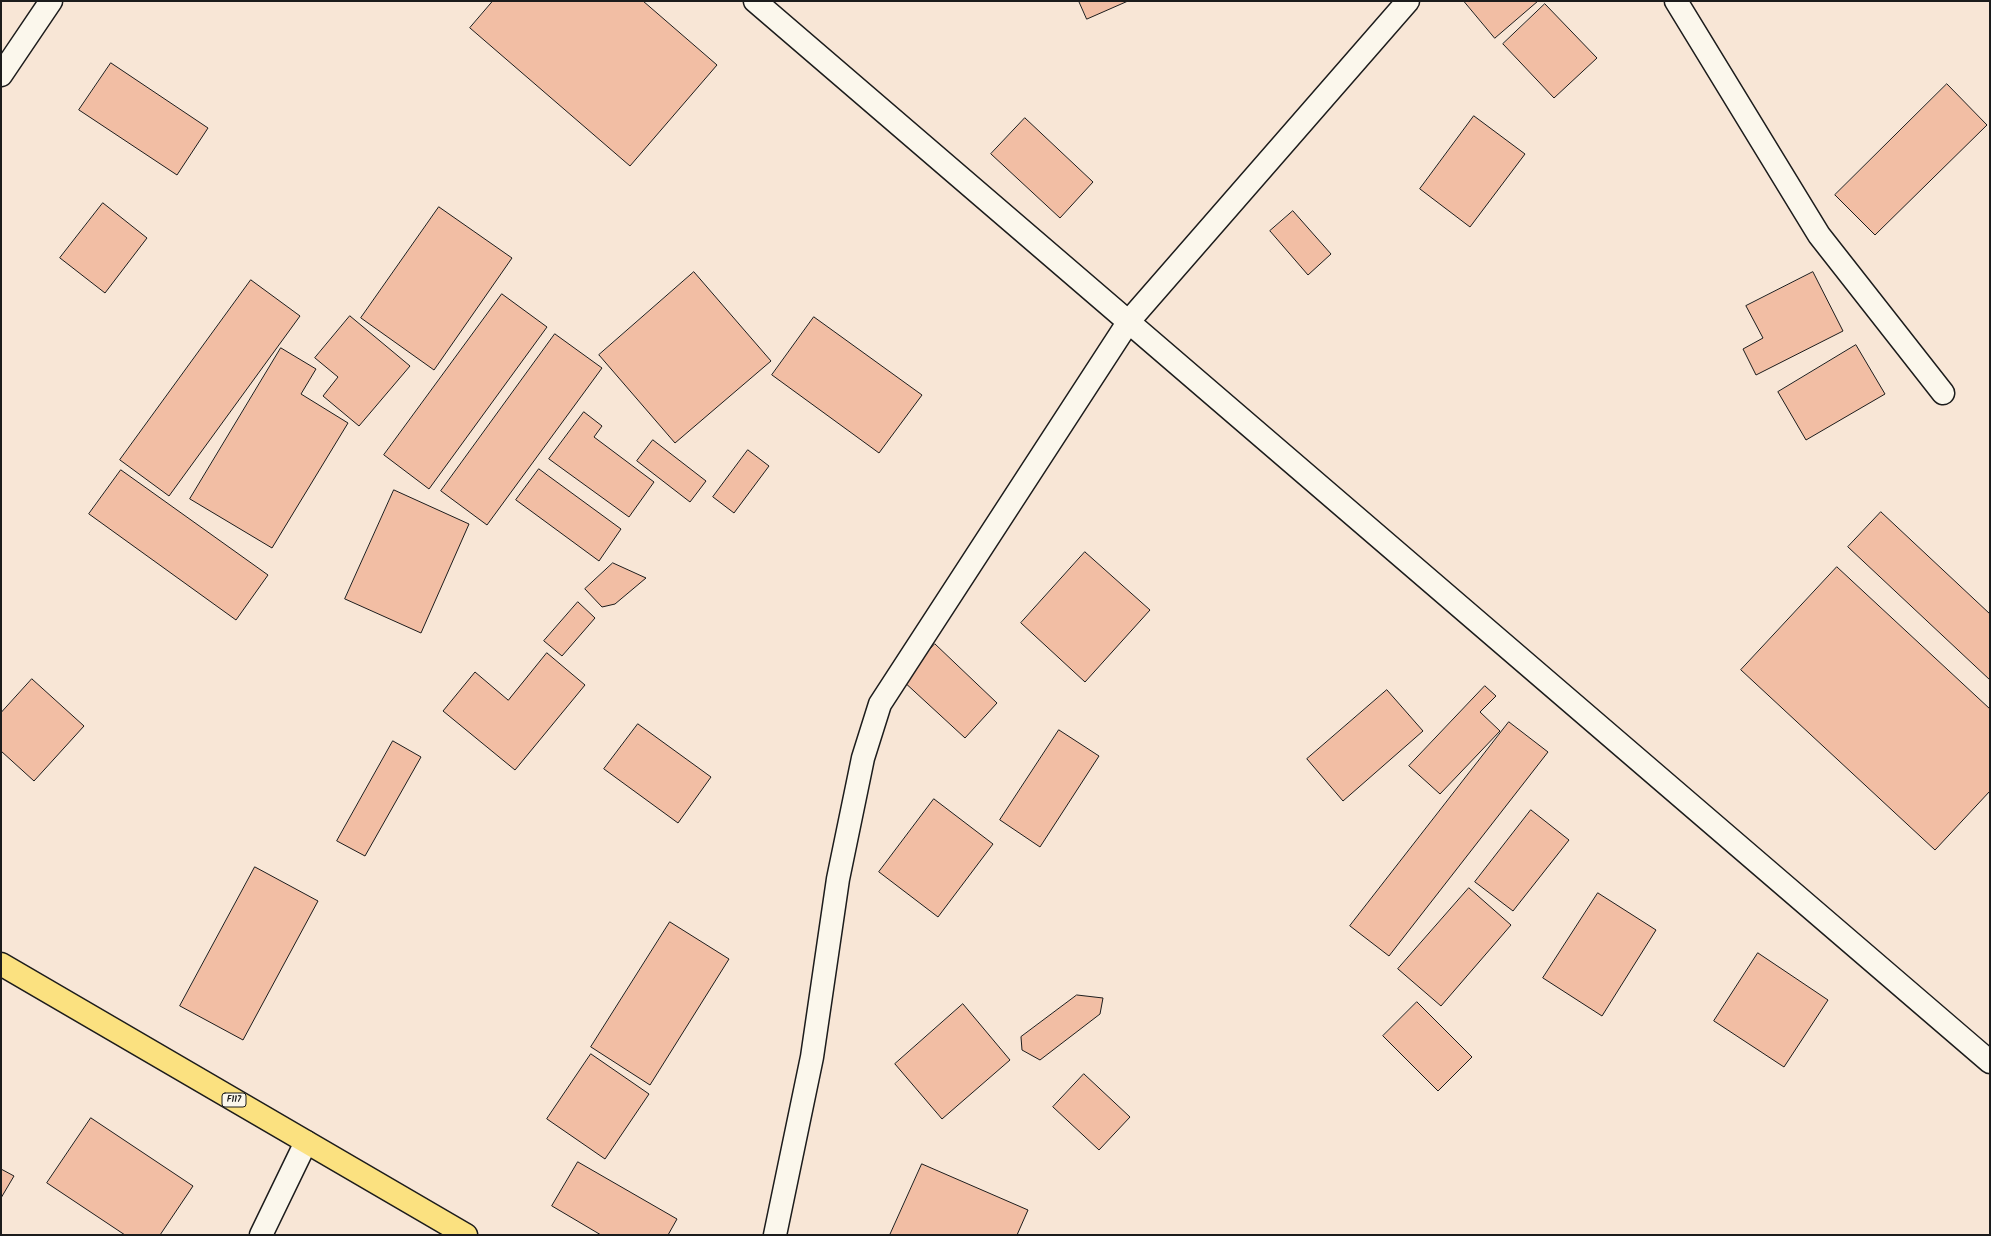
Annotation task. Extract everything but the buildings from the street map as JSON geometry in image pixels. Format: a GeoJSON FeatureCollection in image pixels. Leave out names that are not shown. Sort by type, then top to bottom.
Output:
{"type":"FeatureCollection","features":[{"type":"Feature","properties":{"kind":"main road","name":"F117"},"geometry":{"type":"LineString","coordinates":[[1,964],[466,1235]]}},
{"type":"Feature","properties":{"kind":"street"},"geometry":{"type":"LineString","coordinates":[[1,75],[51,1]]}},
{"type":"Feature","properties":{"kind":"street"},"geometry":{"type":"LineString","coordinates":[[755,1],[1130,321],[1990,1062]]}},
{"type":"Feature","properties":{"kind":"street"},"geometry":{"type":"LineString","coordinates":[[775,1235],[812,1057],[838,879],[863,758],[880,704],[1130,321],[1408,1]]}},
{"type":"Feature","properties":{"kind":"street"},"geometry":{"type":"LineString","coordinates":[[1676,1],[1819,235],[1943,393]]}},
{"type":"Feature","properties":{"kind":"street"},"geometry":{"type":"LineString","coordinates":[[261,1235],[306,1142]]}}]}
